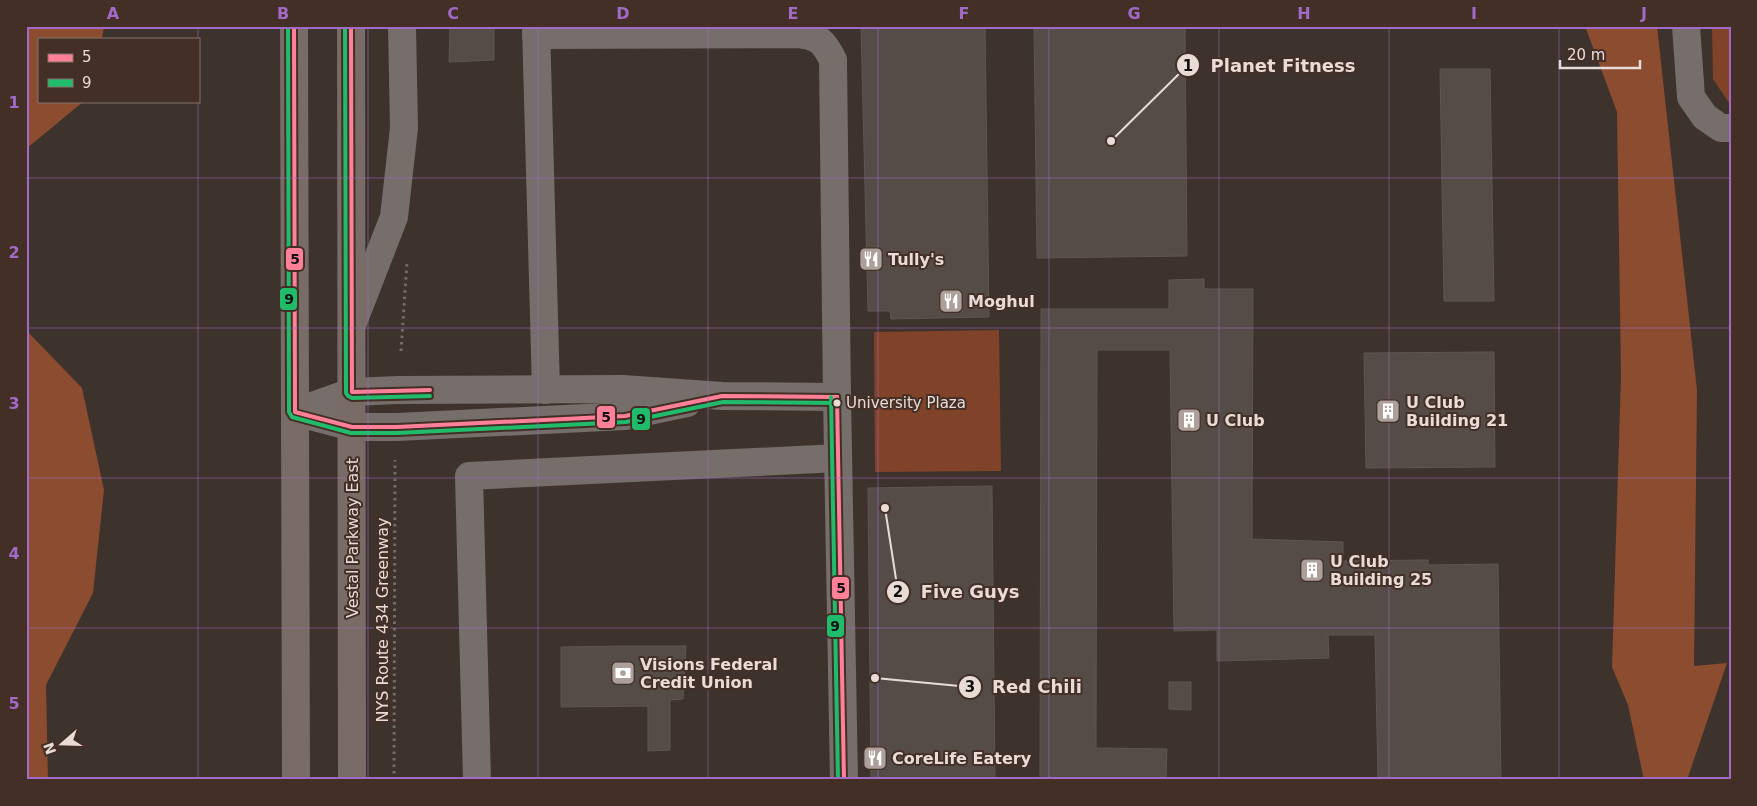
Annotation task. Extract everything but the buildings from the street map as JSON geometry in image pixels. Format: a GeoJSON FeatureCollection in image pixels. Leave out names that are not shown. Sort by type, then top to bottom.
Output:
{"type":"FeatureCollection","features":[{"type":"Feature","properties":{"kind":"main road"},"geometry":{"type":"LineString","coordinates":[[294,26],[296,780]]}},
{"type":"Feature","properties":{"kind":"main road","name":"Vestal Parkway East"},"geometry":{"type":"LineString","coordinates":[[351,26],[352,780]]}},
{"type":"Feature","properties":{"kind":"street"},"geometry":{"type":"LineString","coordinates":[[352,325],[394,217],[407,120],[402,26]]}},
{"type":"Feature","properties":{"kind":"street"},"geometry":{"type":"LineString","coordinates":[[1686,26],[1691,97],[1705,117],[1721,128],[1731,128]]}},
{"type":"Feature","properties":{"kind":"street"},"geometry":{"type":"LineString","coordinates":[[546,390],[536,31],[798,34],[810,35],[820,40],[833,60],[836,397],[844,780]]}},
{"type":"Feature","properties":{"kind":"street"},"geometry":{"type":"LineString","coordinates":[[295,412],[352,392],[623,389],[722,396],[836,397]]}},
{"type":"Feature","properties":{"kind":"street"},"geometry":{"type":"LineString","coordinates":[[295,412],[352,427],[397,427],[625,416],[722,396]]}},
{"type":"Feature","properties":{"kind":"street"},"geometry":{"type":"LineString","coordinates":[[477,780],[469,476],[838,458]]}},
{"type":"Feature","properties":{"kind":"path"},"geometry":{"type":"LineString","coordinates":[[400,350],[408,252]]}},
{"type":"Feature","properties":{"kind":"path","name":"NYS Route 434 Greenway"},"geometry":{"type":"LineString","coordinates":[[394,780],[395,460]]}},
{"type":"Feature","properties":{"kind":"shaded area"},"geometry":{"type":"Polygon","coordinates":[[[26,26],[104,26],[102,38],[38,38],[38,102],[83,102],[26,149],[26,26]]]}},
{"type":"Feature","properties":{"kind":"shaded area"},"geometry":{"type":"Polygon","coordinates":[[[1585,26],[1657,26],[1697,390],[1694,666],[1727,663],[1687,780],[1644,780],[1628,705],[1612,667],[1621,376],[1617,112],[1585,26]]]}},
{"type":"Feature","properties":{"kind":"shaded area"},"geometry":{"type":"Polygon","coordinates":[[[1712,26],[1731,26],[1731,106],[1713,79],[1712,26]]]}},
{"type":"Feature","properties":{"kind":"shaded area"},"geometry":{"type":"Polygon","coordinates":[[[26,330],[82,388],[104,490],[93,593],[46,685],[48,780],[26,780],[26,330]]]}},
{"type":"Feature","properties":{"kind":"shaded area"},"geometry":{"type":"Polygon","coordinates":[[[999,330],[1001,471],[875,472],[874,332],[999,330]]]}},
{"type":"Feature","properties":{"kind":"transit line","name":"9"},"geometry":{"type":"LineString","coordinates":[[288,26],[289,412],[292,417],[351,433],[397,433],[626,422],[723,402],[837,403]]}},
{"type":"Feature","properties":{"kind":"transit line","name":"5"},"geometry":{"type":"LineString","coordinates":[[294,26],[295,412],[352,427],[397,427],[625,416],[722,396],[837,397]]}},
{"type":"Feature","properties":{"kind":"transit line","name":"9"},"geometry":{"type":"LineString","coordinates":[[345,26],[346,393],[352,398],[430,396]]}},
{"type":"Feature","properties":{"kind":"transit line","name":"5"},"geometry":{"type":"LineString","coordinates":[[351,26],[352,392],[430,390]]}},
{"type":"Feature","properties":{"kind":"transit line","name":"9"},"geometry":{"type":"LineString","coordinates":[[831,397],[838,780]]}},
{"type":"Feature","properties":{"kind":"transit line","name":"5"},"geometry":{"type":"LineString","coordinates":[[837,397],[844,780]]}},
{"type":"Feature","properties":{"kind":"place","name":"Planet Fitness"},"geometry":{"type":"Point","coordinates":[1111,141]}},
{"type":"Feature","properties":{"kind":"place","name":"Tully's"},"geometry":{"type":"Point","coordinates":[871,259]}},
{"type":"Feature","properties":{"kind":"place","name":"Moghul"},"geometry":{"type":"Point","coordinates":[951,301]}},
{"type":"Feature","properties":{"kind":"place","name":"University Plaza"},"geometry":{"type":"Point","coordinates":[837,403]}},
{"type":"Feature","properties":{"kind":"place","name":"U Club Building 21"},"geometry":{"type":"Point","coordinates":[1388,411]}},
{"type":"Feature","properties":{"kind":"place","name":"U Club"},"geometry":{"type":"Point","coordinates":[1189,420]}},
{"type":"Feature","properties":{"kind":"place","name":"Five Guys"},"geometry":{"type":"Point","coordinates":[885,508]}},
{"type":"Feature","properties":{"kind":"place","name":"U Club Building 25"},"geometry":{"type":"Point","coordinates":[1312,570]}},
{"type":"Feature","properties":{"kind":"place","name":"Visions Federal Credit Union"},"geometry":{"type":"Point","coordinates":[623,673]}},
{"type":"Feature","properties":{"kind":"place","name":"Red Chili"},"geometry":{"type":"Point","coordinates":[875,678]}},
{"type":"Feature","properties":{"kind":"place","name":"CoreLife Eatery"},"geometry":{"type":"Point","coordinates":[875,758]}}]}
